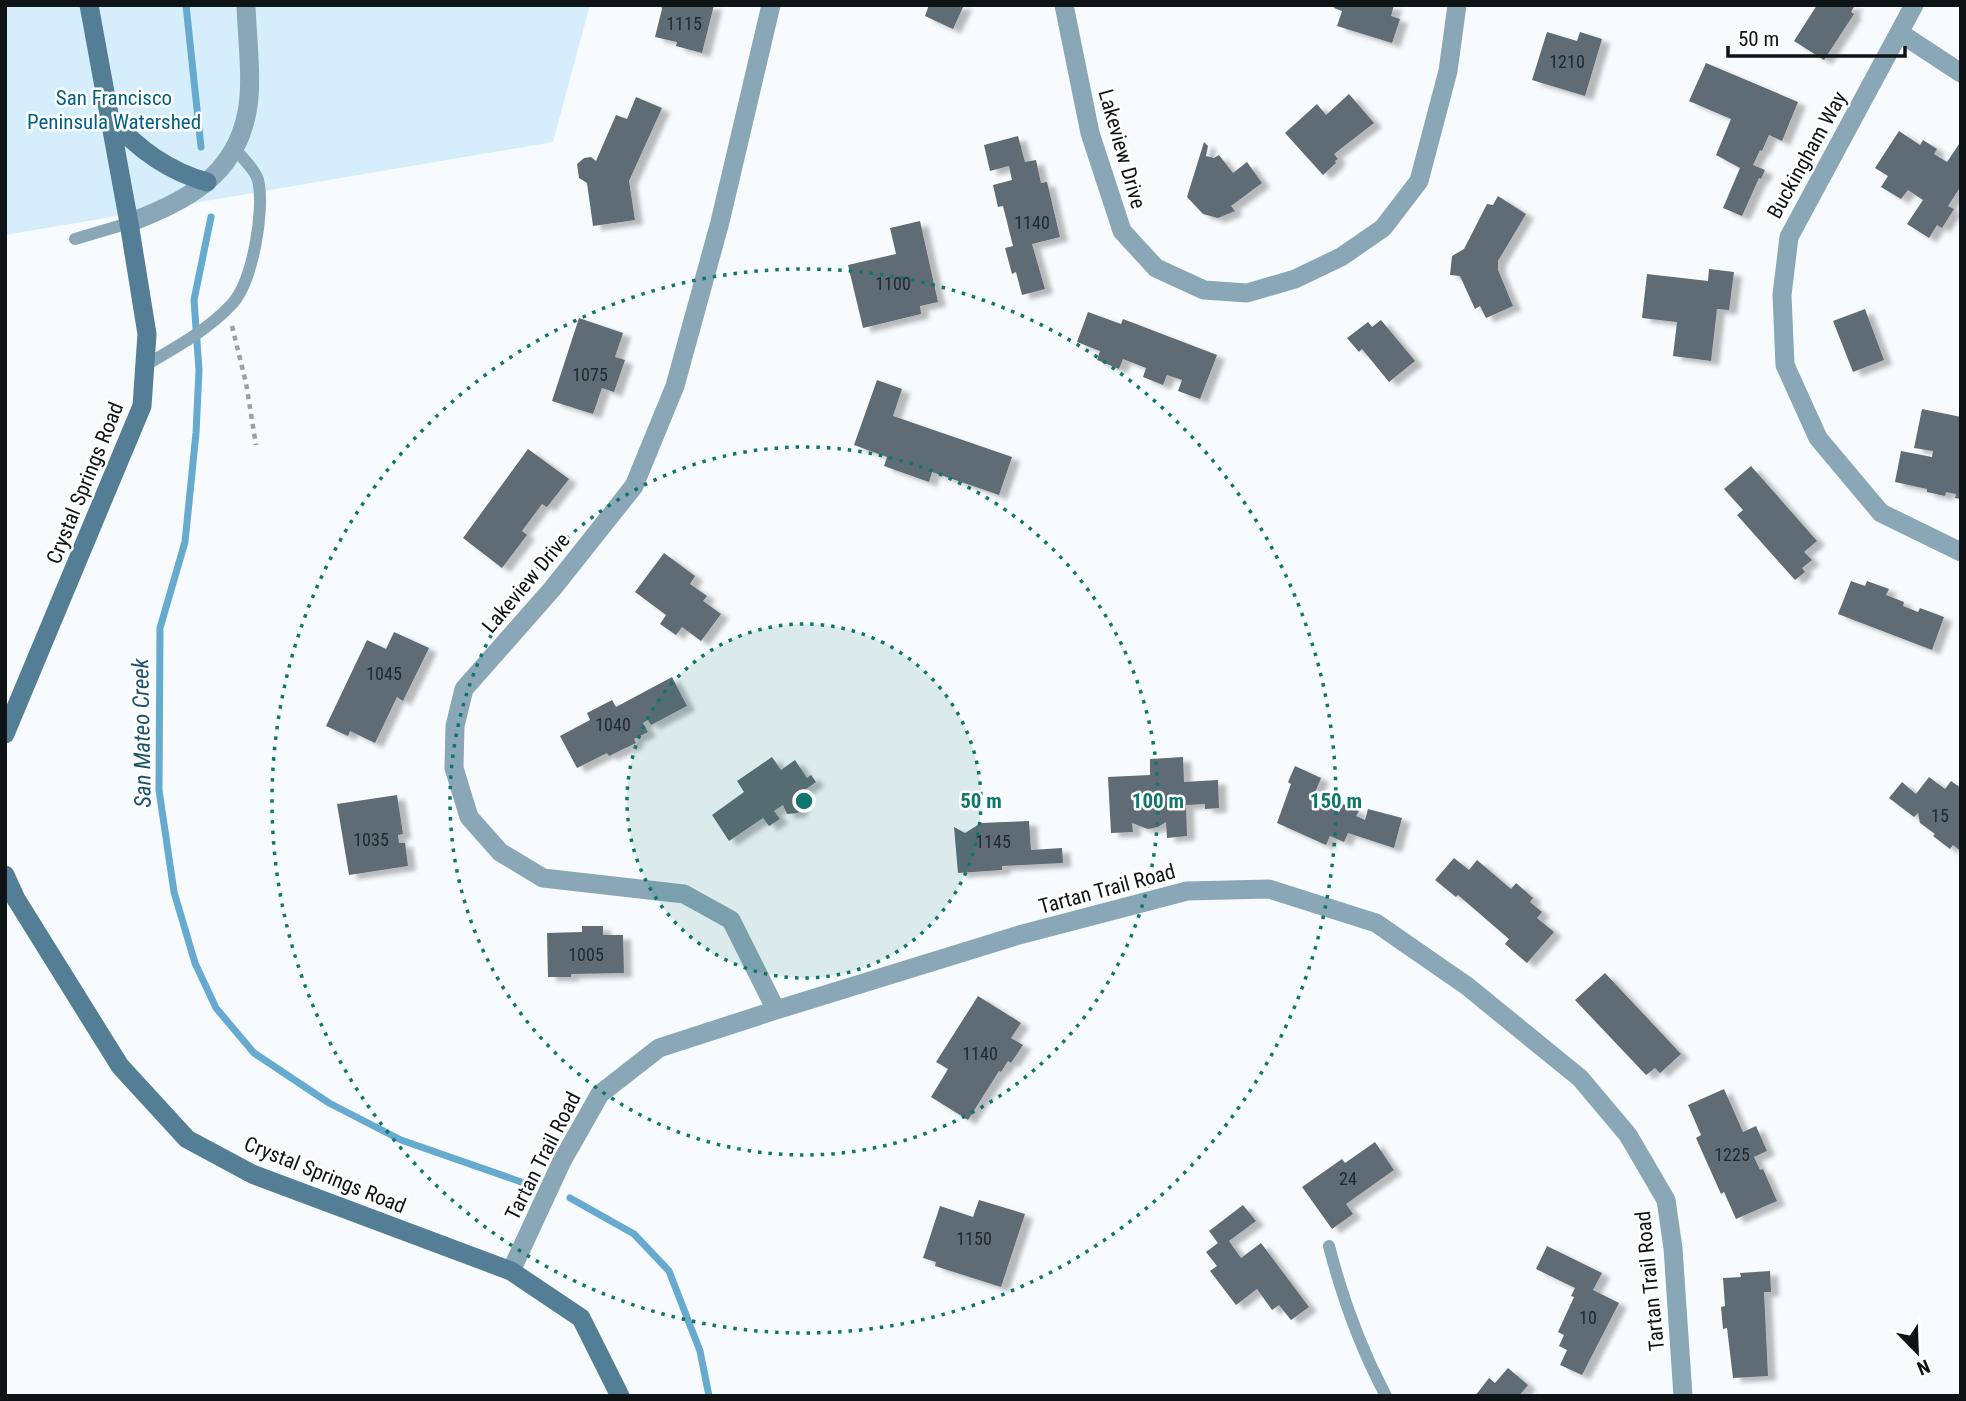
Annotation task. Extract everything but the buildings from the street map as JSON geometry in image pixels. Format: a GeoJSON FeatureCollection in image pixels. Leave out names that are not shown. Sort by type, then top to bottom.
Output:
{"type":"FeatureCollection","features":[{"type":"Feature","properties":{"kind":"main road","name":"Crystal Springs Road"},"geometry":{"type":"LineString","coordinates":[[5,734],[142,406],[146,334],[129,223],[89,5]]}},
{"type":"Feature","properties":{"kind":"main road"},"geometry":{"type":"LineString","coordinates":[[109,116],[123,133],[153,158],[188,177],[207,182]]}},
{"type":"Feature","properties":{"kind":"main road","name":"Crystal Springs Road"},"geometry":{"type":"LineString","coordinates":[[5,875],[16,899],[120,1066],[187,1139],[252,1174],[511,1271],[581,1318],[620,1396]]}},
{"type":"Feature","properties":{"kind":"street"},"geometry":{"type":"LineString","coordinates":[[129,223],[175,204],[207,182],[236,150],[247,111],[246,5]]}},
{"type":"Feature","properties":{"kind":"street","name":"Lakeview Drive"},"geometry":{"type":"LineString","coordinates":[[771,5],[720,222],[675,386],[639,474],[634,486],[554,588],[464,689],[455,726],[454,768],[469,817],[500,852],[543,878],[684,894],[731,920],[776,1010]]}},
{"type":"Feature","properties":{"kind":"street","name":"Lakeview Drive"},"geometry":{"type":"LineString","coordinates":[[1064,5],[1090,133],[1122,231],[1156,268],[1204,290],[1247,293],[1295,279],[1342,257],[1383,228],[1419,181],[1448,71],[1457,5]]}},
{"type":"Feature","properties":{"kind":"street","name":"Buckingham Way"},"geometry":{"type":"LineString","coordinates":[[1914,5],[1788,236],[1782,295],[1785,365],[1818,438],[1881,513],[1961,552]]}},
{"type":"Feature","properties":{"kind":"street"},"geometry":{"type":"LineString","coordinates":[[1900,33],[1961,72]]}},
{"type":"Feature","properties":{"kind":"street","name":"Tartan Trail Road"},"geometry":{"type":"LineString","coordinates":[[511,1271],[562,1161],[600,1094],[659,1048],[1019,935],[1187,891],[1269,889],[1376,923],[1468,986],[1580,1077],[1628,1135],[1665,1200],[1673,1248],[1683,1396]]}},
{"type":"Feature","properties":{"kind":"lane"},"geometry":{"type":"LineString","coordinates":[[145,366],[212,322],[234,301],[247,278],[260,205],[258,177],[236,150]]}},
{"type":"Feature","properties":{"kind":"lane"},"geometry":{"type":"LineString","coordinates":[[75,239],[129,223]]}},
{"type":"Feature","properties":{"kind":"lane"},"geometry":{"type":"LineString","coordinates":[[1328,1246],[1358,1334],[1386,1396]]}},
{"type":"Feature","properties":{"kind":"path"},"geometry":{"type":"LineString","coordinates":[[228,307],[246,383],[256,445]]}},
{"type":"Feature","properties":{"kind":"green space","name":"San Francisco Peninsula Watershed"},"geometry":{"type":"Polygon","coordinates":[[[5,5],[590,5],[553,142],[5,235],[5,5]]]}},
{"type":"Feature","properties":{"kind":"waterway","name":"San Mateo Creek"},"geometry":{"type":"LineString","coordinates":[[186,5],[201,147]]}},
{"type":"Feature","properties":{"kind":"waterway","name":"San Mateo Creek"},"geometry":{"type":"LineString","coordinates":[[211,217],[194,300],[199,370],[196,433],[185,542],[160,628],[159,790],[174,892],[195,963],[216,1008],[254,1053],[329,1103],[401,1140],[527,1184]]}},
{"type":"Feature","properties":{"kind":"waterway","name":"San Mateo Creek"},"geometry":{"type":"LineString","coordinates":[[570,1198],[634,1234],[669,1271],[700,1351],[709,1396]]}}]}
